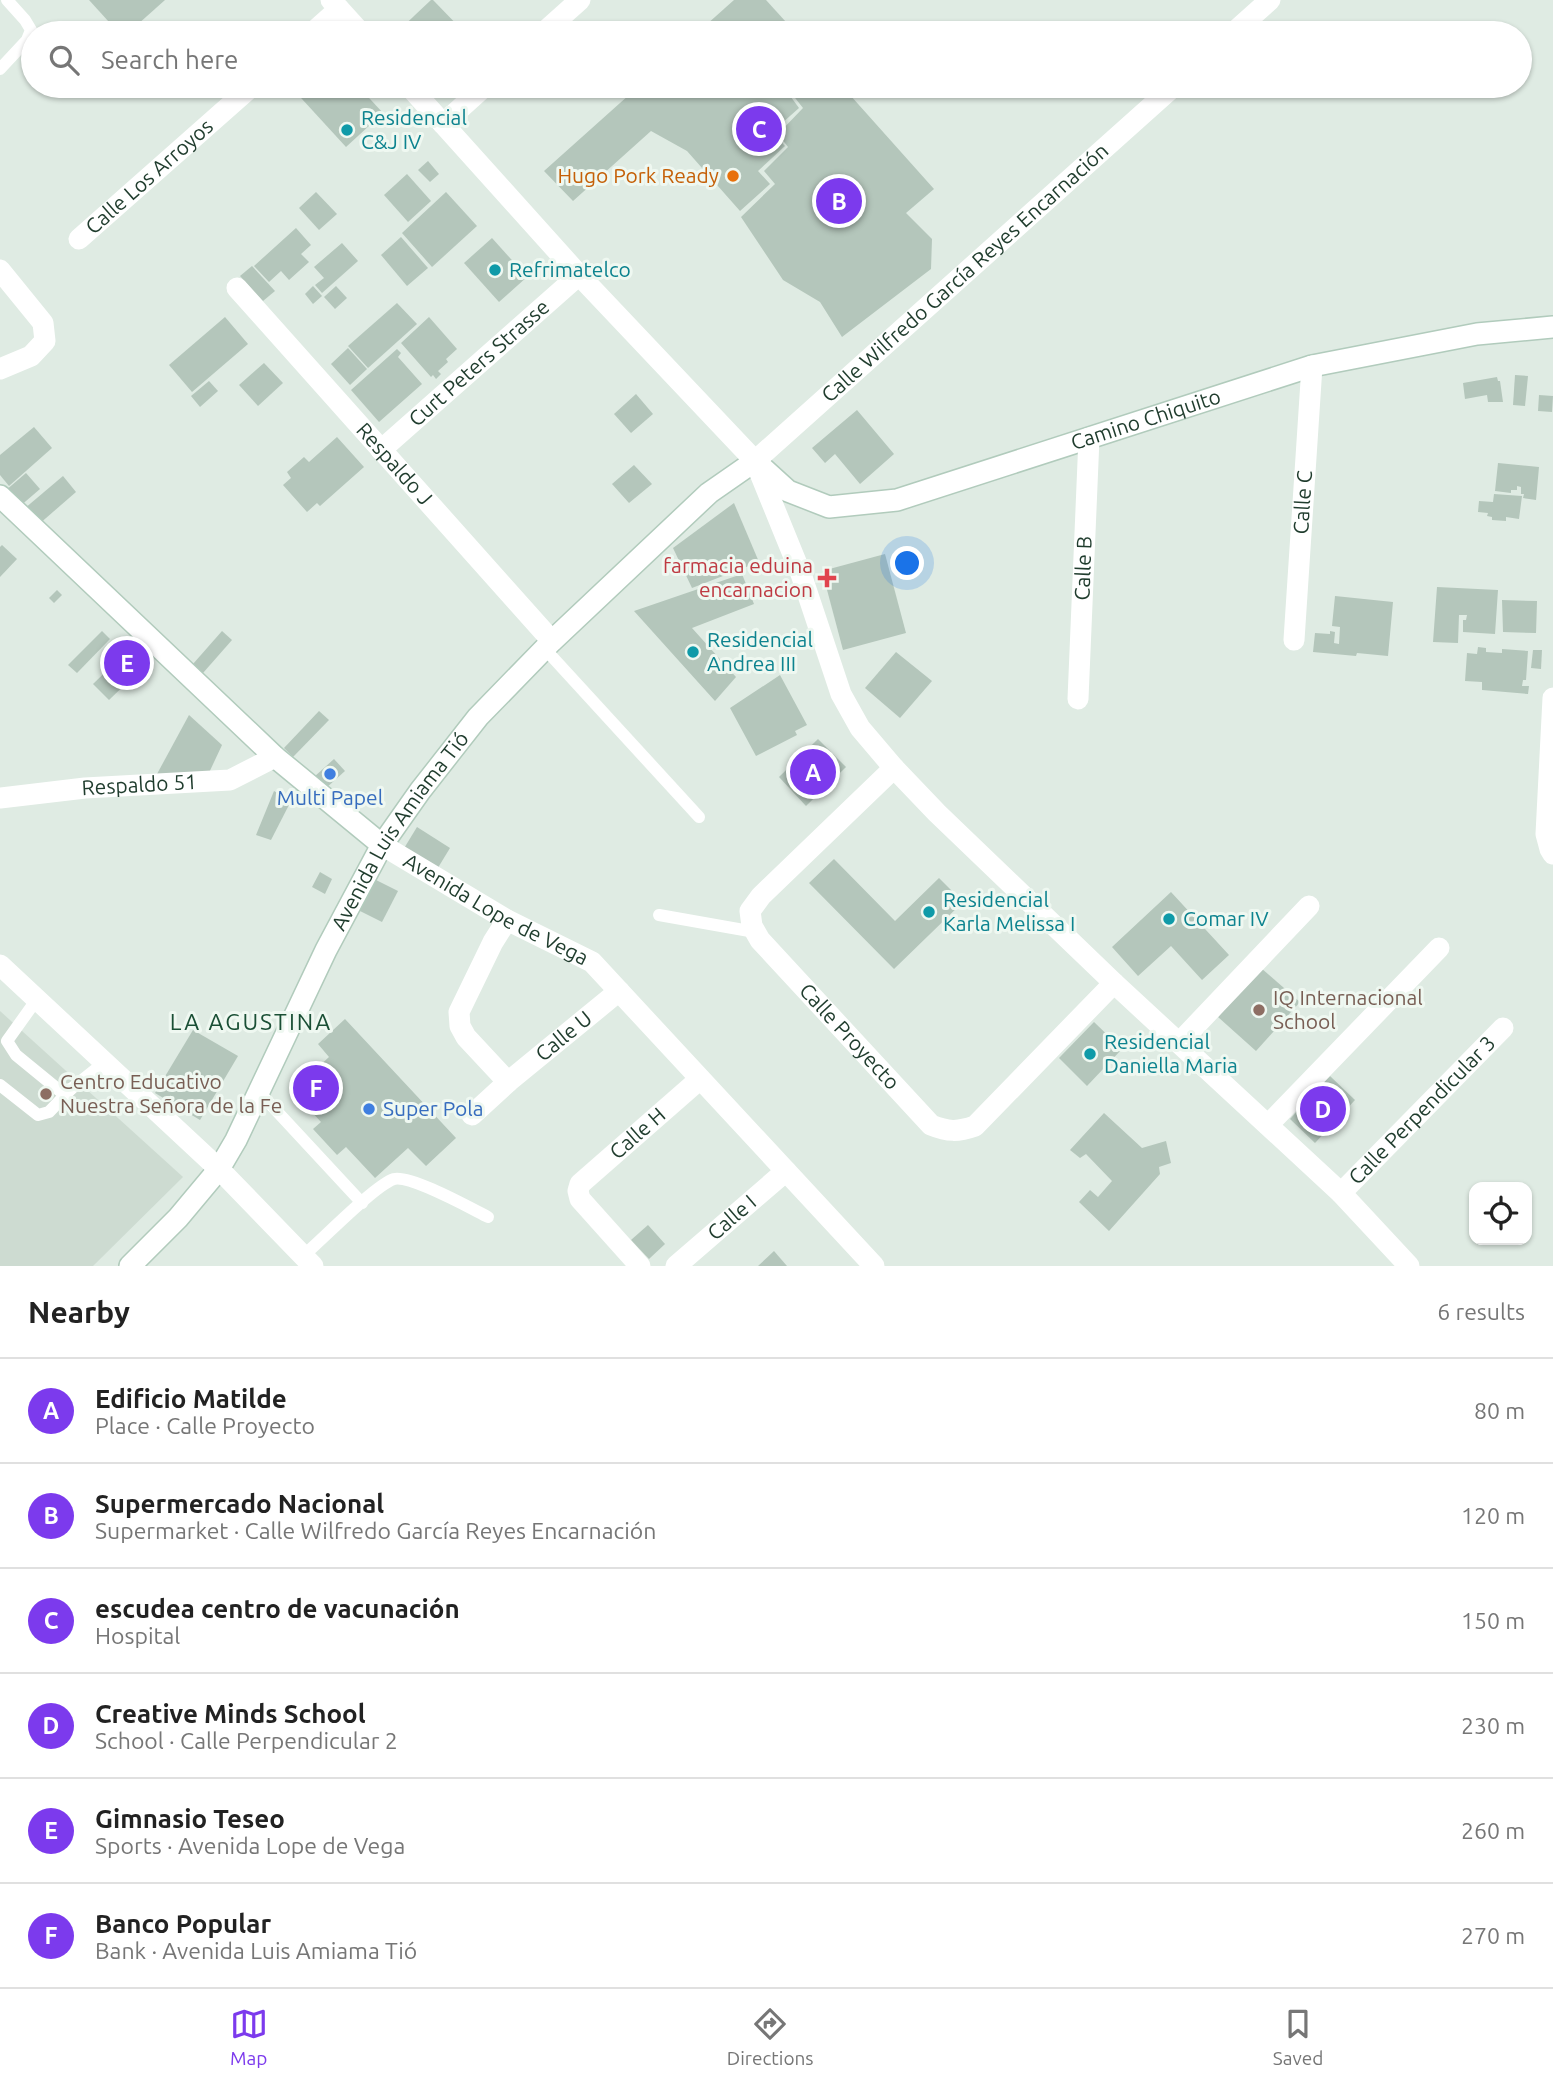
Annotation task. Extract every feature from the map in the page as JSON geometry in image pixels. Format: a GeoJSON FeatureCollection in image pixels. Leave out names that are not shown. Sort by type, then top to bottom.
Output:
{"type":"FeatureCollection","features":[{"type":"Feature","properties":{"kind":"street"},"geometry":{"type":"LineString","coordinates":[[556,21],[580,0]]}},
{"type":"Feature","properties":{"kind":"street"},"geometry":{"type":"LineString","coordinates":[[1246,21],[1270,0]]}},
{"type":"Feature","properties":{"kind":"street"},"geometry":{"type":"LineString","coordinates":[[322,21],[335,4],[350,21]]}},
{"type":"Feature","properties":{"kind":"street","name":"Calle Los Arroyos"},"geometry":{"type":"LineString","coordinates":[[79,239],[238,98]]}},
{"type":"Feature","properties":{"kind":"street","name":"Camino Chiquito"},"geometry":{"type":"LineString","coordinates":[[420,98],[579,275],[755,461],[788,491],[829,507],[897,500],[1312,366],[1477,334],[1553,327]]}},
{"type":"Feature","properties":{"kind":"street"},"geometry":{"type":"LineString","coordinates":[[443,124],[472,98]]}},
{"type":"Feature","properties":{"kind":"street","name":"Calle Wilfredo García Reyes Encarnación"},"geometry":{"type":"LineString","coordinates":[[755,461],[1161,98]]}},
{"type":"Feature","properties":{"kind":"street"},"geometry":{"type":"LineString","coordinates":[[0,270],[43,323],[45,341],[31,356],[0,369]]}},
{"type":"Feature","properties":{"kind":"street","name":"Curt Peters Strasse"},"geometry":{"type":"LineString","coordinates":[[381,450],[579,275]]}},
{"type":"Feature","properties":{"kind":"street","name":"Respaldo J"},"geometry":{"type":"LineString","coordinates":[[237,288],[381,450],[548,645]]}},
{"type":"Feature","properties":{"kind":"street","name":"Calle C"},"geometry":{"type":"LineString","coordinates":[[1294,640],[1312,366]]}},
{"type":"Feature","properties":{"kind":"street","name":"Calle B"},"geometry":{"type":"LineString","coordinates":[[1078,699],[1089,438]]}},
{"type":"Feature","properties":{"kind":"street"},"geometry":{"type":"LineString","coordinates":[[755,461],[801,574],[841,694],[860,728],[937,813],[1114,983],[1341,1193],[1409,1266]]}},
{"type":"Feature","properties":{"kind":"street","name":"Avenida Luis Amiama Tió"},"geometry":{"type":"LineString","coordinates":[[130,1266],[178,1218],[219,1169],[259,1092],[326,950],[382,845],[420,791],[478,717],[548,645],[709,493],[755,461]]}},
{"type":"Feature","properties":{"kind":"street","name":"Avenida Lope de Vega"},"geometry":{"type":"LineString","coordinates":[[0,496],[275,757],[382,845],[507,920],[592,962],[870,1264]]}},
{"type":"Feature","properties":{"kind":"street"},"geometry":{"type":"LineString","coordinates":[[1553,698],[1546,834],[1553,854]]}},
{"type":"Feature","properties":{"kind":"street","name":"Respaldo 51"},"geometry":{"type":"LineString","coordinates":[[0,798],[85,788],[230,780],[275,757]]}},
{"type":"Feature","properties":{"kind":"street"},"geometry":{"type":"LineString","coordinates":[[755,932],[750,911],[761,896],[894,768]]}},
{"type":"Feature","properties":{"kind":"street"},"geometry":{"type":"LineString","coordinates":[[1179,1042],[1309,906]]}},
{"type":"Feature","properties":{"kind":"street"},"geometry":{"type":"LineString","coordinates":[[507,920],[493,942],[459,1012],[460,1026],[466,1037],[508,1082]]}},
{"type":"Feature","properties":{"kind":"street","name":"Calle Proyecto"},"geometry":{"type":"LineString","coordinates":[[755,932],[932,1125],[945,1131],[959,1131],[975,1126],[1114,983]]}},
{"type":"Feature","properties":{"kind":"street"},"geometry":{"type":"LineString","coordinates":[[1269,1125],[1439,948]]}},
{"type":"Feature","properties":{"kind":"street"},"geometry":{"type":"LineString","coordinates":[[0,964],[219,1169],[308,1261]]}},
{"type":"Feature","properties":{"kind":"street","name":"Calle U"},"geometry":{"type":"LineString","coordinates":[[472,1115],[619,991]]}},
{"type":"Feature","properties":{"kind":"street","name":"Calle Perpendicular 3"},"geometry":{"type":"LineString","coordinates":[[1341,1193],[1503,1028]]}},
{"type":"Feature","properties":{"kind":"street","name":"Calle H"},"geometry":{"type":"LineString","coordinates":[[640,1266],[580,1199],[580,1184],[701,1079]]}},
{"type":"Feature","properties":{"kind":"street","name":"Calle I"},"geometry":{"type":"LineString","coordinates":[[676,1266],[786,1171]]}},
{"type":"Feature","properties":{"kind":"lane"},"geometry":{"type":"LineString","coordinates":[[7,0],[26,21]]}},
{"type":"Feature","properties":{"kind":"lane"},"geometry":{"type":"LineString","coordinates":[[0,69],[21,46]]}},
{"type":"Feature","properties":{"kind":"lane"},"geometry":{"type":"LineString","coordinates":[[548,645],[699,817]]}},
{"type":"Feature","properties":{"kind":"lane"},"geometry":{"type":"LineString","coordinates":[[659,915],[755,932]]}},
{"type":"Feature","properties":{"kind":"lane"},"geometry":{"type":"LineString","coordinates":[[37,999],[3,1044],[60,1091],[71,1089]]}},
{"type":"Feature","properties":{"kind":"lane"},"geometry":{"type":"LineString","coordinates":[[0,1085],[38,1115],[49,1112],[71,1089],[105,1062]]}},
{"type":"Feature","properties":{"kind":"lane"},"geometry":{"type":"LineString","coordinates":[[259,1092],[362,1203]]}},
{"type":"Feature","properties":{"kind":"lane"},"geometry":{"type":"LineString","coordinates":[[308,1261],[362,1203],[394,1179],[411,1180],[488,1217]]}},
{"type":"Feature","properties":{"kind":"shaded area","name":"Centro Educativo Nuestra Señora de la Fe"},"geometry":{"type":"Polygon","coordinates":[[[0,1011],[183,1177],[93,1266],[0,1266],[0,1011]]]}},
{"type":"Feature","properties":{"kind":"building"},"geometry":{"type":"Polygon","coordinates":[[[89,0],[165,0],[141,21],[108,21],[89,0]]]}},
{"type":"Feature","properties":{"kind":"building"},"geometry":{"type":"Polygon","coordinates":[[[433,0],[453,21],[409,21],[433,0]]]}},
{"type":"Feature","properties":{"kind":"building"},"geometry":{"type":"Polygon","coordinates":[[[734,0],[766,0],[785,21],[710,21],[734,0]]]}},
{"type":"Feature","properties":{"kind":"building","name":"Residencial C&J IV"},"geometry":{"type":"Polygon","coordinates":[[[301,98],[369,98],[383,113],[346,147],[301,98]]]}},
{"type":"Feature","properties":{"kind":"building"},"geometry":{"type":"Polygon","coordinates":[[[626,98],[792,98],[799,108],[772,132],[785,146],[758,171],[770,184],[740,211],[687,151],[651,131],[573,201],[544,171],[626,98]]]}},
{"type":"Feature","properties":{"kind":"building"},"geometry":{"type":"Polygon","coordinates":[[[795,98],[853,98],[934,189],[906,213],[932,239],[931,269],[842,337],[820,302],[783,280],[741,217],[775,184],[764,171],[788,147],[778,134],[803,108],[795,98]]]}},
{"type":"Feature","properties":{"kind":"building"},"geometry":{"type":"Polygon","coordinates":[[[428,161],[439,174],[430,182],[418,170],[428,161]]]}},
{"type":"Feature","properties":{"kind":"building"},"geometry":{"type":"Polygon","coordinates":[[[407,174],[431,201],[408,222],[384,195],[407,174]]]}},
{"type":"Feature","properties":{"kind":"building"},"geometry":{"type":"Polygon","coordinates":[[[316,192],[337,214],[319,230],[299,208],[316,192]]]}},
{"type":"Feature","properties":{"kind":"building"},"geometry":{"type":"Polygon","coordinates":[[[446,192],[477,226],[432,267],[402,233],[446,192]]]}},
{"type":"Feature","properties":{"kind":"building"},"geometry":{"type":"Polygon","coordinates":[[[296,228],[311,245],[301,254],[309,262],[289,280],[281,271],[269,282],[254,266],[296,228]]]}},
{"type":"Feature","properties":{"kind":"building"},"geometry":{"type":"Polygon","coordinates":[[[401,237],[428,268],[407,286],[381,255],[401,237]]]}},
{"type":"Feature","properties":{"kind":"building","name":"Refrimatelco"},"geometry":{"type":"Polygon","coordinates":[[[492,238],[527,277],[499,302],[464,263],[492,238]]]}},
{"type":"Feature","properties":{"kind":"building"},"geometry":{"type":"Polygon","coordinates":[[[342,243],[358,261],[322,293],[315,285],[324,278],[314,267],[342,243]]]}},
{"type":"Feature","properties":{"kind":"building"},"geometry":{"type":"Polygon","coordinates":[[[252,266],[275,291],[263,301],[240,276],[252,266]]]}},
{"type":"Feature","properties":{"kind":"building"},"geometry":{"type":"Polygon","coordinates":[[[313,286],[322,296],[313,304],[305,294],[313,286]]]}},
{"type":"Feature","properties":{"kind":"building"},"geometry":{"type":"Polygon","coordinates":[[[336,286],[347,298],[335,309],[324,297],[336,286]]]}},
{"type":"Feature","properties":{"kind":"building"},"geometry":{"type":"Polygon","coordinates":[[[397,303],[417,324],[368,368],[348,346],[397,303]]]}},
{"type":"Feature","properties":{"kind":"building"},"geometry":{"type":"Polygon","coordinates":[[[225,317],[248,344],[192,392],[169,365],[225,317]]]}},
{"type":"Feature","properties":{"kind":"building"},"geometry":{"type":"Polygon","coordinates":[[[429,317],[457,349],[446,359],[448,362],[438,371],[441,374],[436,379],[433,375],[431,377],[401,343],[429,317]]]}},
{"type":"Feature","properties":{"kind":"building"},"geometry":{"type":"Polygon","coordinates":[[[348,348],[367,369],[350,385],[331,364],[348,348]]]}},
{"type":"Feature","properties":{"kind":"building"},"geometry":{"type":"Polygon","coordinates":[[[397,349],[401,353],[398,357],[422,384],[379,422],[351,390],[397,349]]]}},
{"type":"Feature","properties":{"kind":"building"},"geometry":{"type":"Polygon","coordinates":[[[264,363],[283,383],[258,406],[239,385],[264,363]]]}},
{"type":"Feature","properties":{"kind":"building"},"geometry":{"type":"Polygon","coordinates":[[[1515,375],[1528,376],[1525,406],[1513,405],[1515,375]]]}},
{"type":"Feature","properties":{"kind":"building"},"geometry":{"type":"Polygon","coordinates":[[[1497,377],[1503,402],[1488,402],[1487,395],[1465,399],[1463,383],[1497,377]]]}},
{"type":"Feature","properties":{"kind":"building"},"geometry":{"type":"Polygon","coordinates":[[[209,381],[218,391],[200,407],[191,396],[209,381]]]}},
{"type":"Feature","properties":{"kind":"building"},"geometry":{"type":"Polygon","coordinates":[[[636,394],[653,414],[631,433],[614,414],[636,394]]]}},
{"type":"Feature","properties":{"kind":"building"},"geometry":{"type":"Polygon","coordinates":[[[1539,395],[1553,396],[1552,412],[1538,411],[1539,395]]]}},
{"type":"Feature","properties":{"kind":"building"},"geometry":{"type":"Polygon","coordinates":[[[857,410],[894,454],[860,484],[835,454],[825,463],[812,448],[857,410]]]}},
{"type":"Feature","properties":{"kind":"building"},"geometry":{"type":"Polygon","coordinates":[[[34,427],[52,448],[9,486],[0,475],[0,455],[34,427]]]}},
{"type":"Feature","properties":{"kind":"building"},"geometry":{"type":"Polygon","coordinates":[[[337,437],[364,467],[320,506],[317,503],[307,512],[283,485],[291,478],[287,472],[304,457],[309,462],[337,437]]]}},
{"type":"Feature","properties":{"kind":"building"},"geometry":{"type":"Polygon","coordinates":[[[1498,463],[1539,467],[1536,500],[1523,498],[1521,487],[1517,486],[1517,490],[1511,490],[1511,493],[1495,491],[1498,463]]]}},
{"type":"Feature","properties":{"kind":"building"},"geometry":{"type":"Polygon","coordinates":[[[634,465],[652,484],[629,503],[612,484],[634,465]]]}},
{"type":"Feature","properties":{"kind":"building"},"geometry":{"type":"Polygon","coordinates":[[[26,473],[40,489],[19,507],[5,491],[26,473]]]}},
{"type":"Feature","properties":{"kind":"building"},"geometry":{"type":"Polygon","coordinates":[[[63,476],[76,492],[38,525],[24,509],[63,476]]]}},
{"type":"Feature","properties":{"kind":"building"},"geometry":{"type":"Polygon","coordinates":[[[1494,494],[1522,496],[1519,519],[1506,517],[1506,521],[1492,520],[1492,517],[1487,516],[1488,513],[1478,512],[1479,501],[1493,502],[1494,494]]]}},
{"type":"Feature","properties":{"kind":"building"},"geometry":{"type":"Polygon","coordinates":[[[734,503],[759,562],[692,588],[673,548],[734,503]]]}},
{"type":"Feature","properties":{"kind":"building"},"geometry":{"type":"Polygon","coordinates":[[[2,545],[17,559],[0,577],[0,547],[2,545]]]}},
{"type":"Feature","properties":{"kind":"building"},"geometry":{"type":"Polygon","coordinates":[[[885,554],[906,633],[843,650],[822,571],[885,554]]]}},
{"type":"Feature","properties":{"kind":"building","name":"Residencial Andrea III"},"geometry":{"type":"Polygon","coordinates":[[[742,574],[754,604],[692,628],[736,677],[715,701],[634,611],[742,574]]]}},
{"type":"Feature","properties":{"kind":"building"},"geometry":{"type":"Polygon","coordinates":[[[1437,587],[1498,590],[1495,634],[1463,632],[1463,620],[1466,620],[1467,615],[1459,615],[1458,643],[1433,642],[1437,587]]]}},
{"type":"Feature","properties":{"kind":"building"},"geometry":{"type":"Polygon","coordinates":[[[57,590],[62,595],[54,603],[49,598],[57,590]]]}},
{"type":"Feature","properties":{"kind":"building"},"geometry":{"type":"Polygon","coordinates":[[[1335,596],[1393,602],[1388,656],[1313,652],[1315,633],[1335,632],[1334,643],[1339,644],[1340,627],[1332,626],[1335,596]]]}},
{"type":"Feature","properties":{"kind":"building"},"geometry":{"type":"Polygon","coordinates":[[[1502,600],[1537,601],[1536,633],[1503,632],[1502,600]]]}},
{"type":"Feature","properties":{"kind":"building"},"geometry":{"type":"Polygon","coordinates":[[[102,631],[110,639],[77,673],[68,665],[102,631]]]}},
{"type":"Feature","properties":{"kind":"building"},"geometry":{"type":"Polygon","coordinates":[[[222,631],[232,640],[203,673],[193,664],[222,631]]]}},
{"type":"Feature","properties":{"kind":"building"},"geometry":{"type":"Polygon","coordinates":[[[1478,647],[1486,648],[1486,652],[1502,653],[1502,649],[1528,651],[1526,680],[1523,680],[1522,686],[1529,686],[1528,694],[1482,690],[1482,682],[1465,681],[1467,653],[1477,654],[1478,647]]]}},
{"type":"Feature","properties":{"kind":"building"},"geometry":{"type":"Polygon","coordinates":[[[1533,650],[1542,650],[1541,669],[1531,668],[1533,650]]]}},
{"type":"Feature","properties":{"kind":"building"},"geometry":{"type":"Polygon","coordinates":[[[896,652],[932,681],[900,718],[865,688],[896,652]]]}},
{"type":"Feature","properties":{"kind":"building"},"geometry":{"type":"Polygon","coordinates":[[[125,653],[141,669],[109,700],[93,684],[125,653]]]}},
{"type":"Feature","properties":{"kind":"building"},"geometry":{"type":"Polygon","coordinates":[[[780,675],[807,725],[795,731],[797,735],[756,756],[730,708],[780,675]]]}},
{"type":"Feature","properties":{"kind":"building"},"geometry":{"type":"Polygon","coordinates":[[[319,711],[329,720],[293,757],[284,748],[319,711]]]}},
{"type":"Feature","properties":{"kind":"building"},"geometry":{"type":"Polygon","coordinates":[[[189,715],[222,745],[207,777],[157,774],[189,715]]]}},
{"type":"Feature","properties":{"kind":"building"},"geometry":{"type":"Polygon","coordinates":[[[818,739],[846,767],[806,806],[779,777],[818,739]]]}},
{"type":"Feature","properties":{"kind":"building","name":"Multi Papel"},"geometry":{"type":"Polygon","coordinates":[[[334,759],[345,771],[325,789],[314,777],[334,759]]]}},
{"type":"Feature","properties":{"kind":"building"},"geometry":{"type":"Polygon","coordinates":[[[274,791],[291,801],[271,840],[256,835],[274,791]]]}},
{"type":"Feature","properties":{"kind":"building"},"geometry":{"type":"Polygon","coordinates":[[[417,827],[450,848],[436,871],[403,850],[417,827]]]}},
{"type":"Feature","properties":{"kind":"building","name":"Residencial Karla Melissa I"},"geometry":{"type":"Polygon","coordinates":[[[834,859],[895,921],[939,878],[963,902],[894,969],[809,883],[834,859]]]}},
{"type":"Feature","properties":{"kind":"building"},"geometry":{"type":"Polygon","coordinates":[[[320,872],[332,879],[325,894],[312,887],[320,872]]]}},
{"type":"Feature","properties":{"kind":"building"},"geometry":{"type":"Polygon","coordinates":[[[374,879],[398,891],[382,922],[358,910],[374,879]]]}},
{"type":"Feature","properties":{"kind":"building","name":"Comar IV"},"geometry":{"type":"Polygon","coordinates":[[[1171,892],[1229,955],[1202,980],[1171,946],[1138,976],[1112,947],[1171,892]]]}},
{"type":"Feature","properties":{"kind":"building","name":"IQ Internacional School"},"geometry":{"type":"Polygon","coordinates":[[[1261,968],[1300,1002],[1256,1051],[1218,1017],[1261,968]]]}},
{"type":"Feature","properties":{"kind":"building","name":"Super Pola"},"geometry":{"type":"Polygon","coordinates":[[[345,1019],[456,1138],[426,1166],[408,1148],[375,1178],[346,1147],[337,1155],[313,1129],[321,1122],[297,1096],[299,1085],[329,1057],[318,1044],[345,1019]]]}},
{"type":"Feature","properties":{"kind":"building","name":"Residencial Daniella Maria"},"geometry":{"type":"Polygon","coordinates":[[[1094,1022],[1122,1049],[1087,1086],[1059,1058],[1094,1022]]]}},
{"type":"Feature","properties":{"kind":"building"},"geometry":{"type":"Polygon","coordinates":[[[193,1030],[238,1056],[200,1120],[155,1093],[193,1030]]]}},
{"type":"Feature","properties":{"kind":"building"},"geometry":{"type":"Polygon","coordinates":[[[1330,1076],[1355,1100],[1315,1143],[1290,1119],[1330,1076]]]}},
{"type":"Feature","properties":{"kind":"building"},"geometry":{"type":"Polygon","coordinates":[[[1104,1113],[1142,1148],[1166,1141],[1171,1163],[1159,1167],[1160,1174],[1109,1231],[1079,1202],[1090,1190],[1098,1197],[1112,1181],[1086,1154],[1080,1158],[1070,1150],[1104,1113]]]}},
{"type":"Feature","properties":{"kind":"building"},"geometry":{"type":"Polygon","coordinates":[[[648,1225],[665,1244],[649,1259],[631,1240],[648,1225]]]}},
{"type":"Feature","properties":{"kind":"building"},"geometry":{"type":"Polygon","coordinates":[[[774,1251],[787,1266],[758,1266],[774,1251]]]}},
{"type":"Feature","properties":{"kind":"place","name":"escudea centro de vacunación"},"geometry":{"type":"Point","coordinates":[759,129]}},
{"type":"Feature","properties":{"kind":"place","name":"Residencial C&J IV"},"geometry":{"type":"Point","coordinates":[347,130]}},
{"type":"Feature","properties":{"kind":"place","name":"Hugo Pork Ready"},"geometry":{"type":"Point","coordinates":[733,176]}},
{"type":"Feature","properties":{"kind":"place","name":"Supermercado Nacional"},"geometry":{"type":"Point","coordinates":[839,201]}},
{"type":"Feature","properties":{"kind":"place","name":"Refrimatelco"},"geometry":{"type":"Point","coordinates":[495,270]}},
{"type":"Feature","properties":{"kind":"place","name":"farmacia eduina encarnacion"},"geometry":{"type":"Point","coordinates":[827,578]}},
{"type":"Feature","properties":{"kind":"place","name":"Residencial Andrea III"},"geometry":{"type":"Point","coordinates":[693,652]}},
{"type":"Feature","properties":{"kind":"place","name":"Gimnasio Teseo"},"geometry":{"type":"Point","coordinates":[127,663]}},
{"type":"Feature","properties":{"kind":"place","name":"Edificio Matilde"},"geometry":{"type":"Point","coordinates":[813,772]}},
{"type":"Feature","properties":{"kind":"place","name":"Multi Papel"},"geometry":{"type":"Point","coordinates":[330,774]}},
{"type":"Feature","properties":{"kind":"place","name":"Residencial Karla Melissa I"},"geometry":{"type":"Point","coordinates":[929,912]}},
{"type":"Feature","properties":{"kind":"place","name":"Comar IV"},"geometry":{"type":"Point","coordinates":[1169,919]}},
{"type":"Feature","properties":{"kind":"place","name":"IQ Internacional School"},"geometry":{"type":"Point","coordinates":[1259,1010]}},
{"type":"Feature","properties":{"kind":"place","name":"Residencial Daniella Maria"},"geometry":{"type":"Point","coordinates":[1090,1054]}},
{"type":"Feature","properties":{"kind":"place","name":"Banco Popular"},"geometry":{"type":"Point","coordinates":[316,1088]}},
{"type":"Feature","properties":{"kind":"place","name":"Centro Educativo Nuestra Señora de la Fe"},"geometry":{"type":"Point","coordinates":[46,1094]}},
{"type":"Feature","properties":{"kind":"place","name":"Super Pola"},"geometry":{"type":"Point","coordinates":[369,1109]}},
{"type":"Feature","properties":{"kind":"place","name":"Creative Minds School"},"geometry":{"type":"Point","coordinates":[1323,1109]}},
{"type":"Feature","properties":{"kind":"district","name":"LA AGUSTINA"},"geometry":{"type":"Point","coordinates":[251,1022]}}]}
